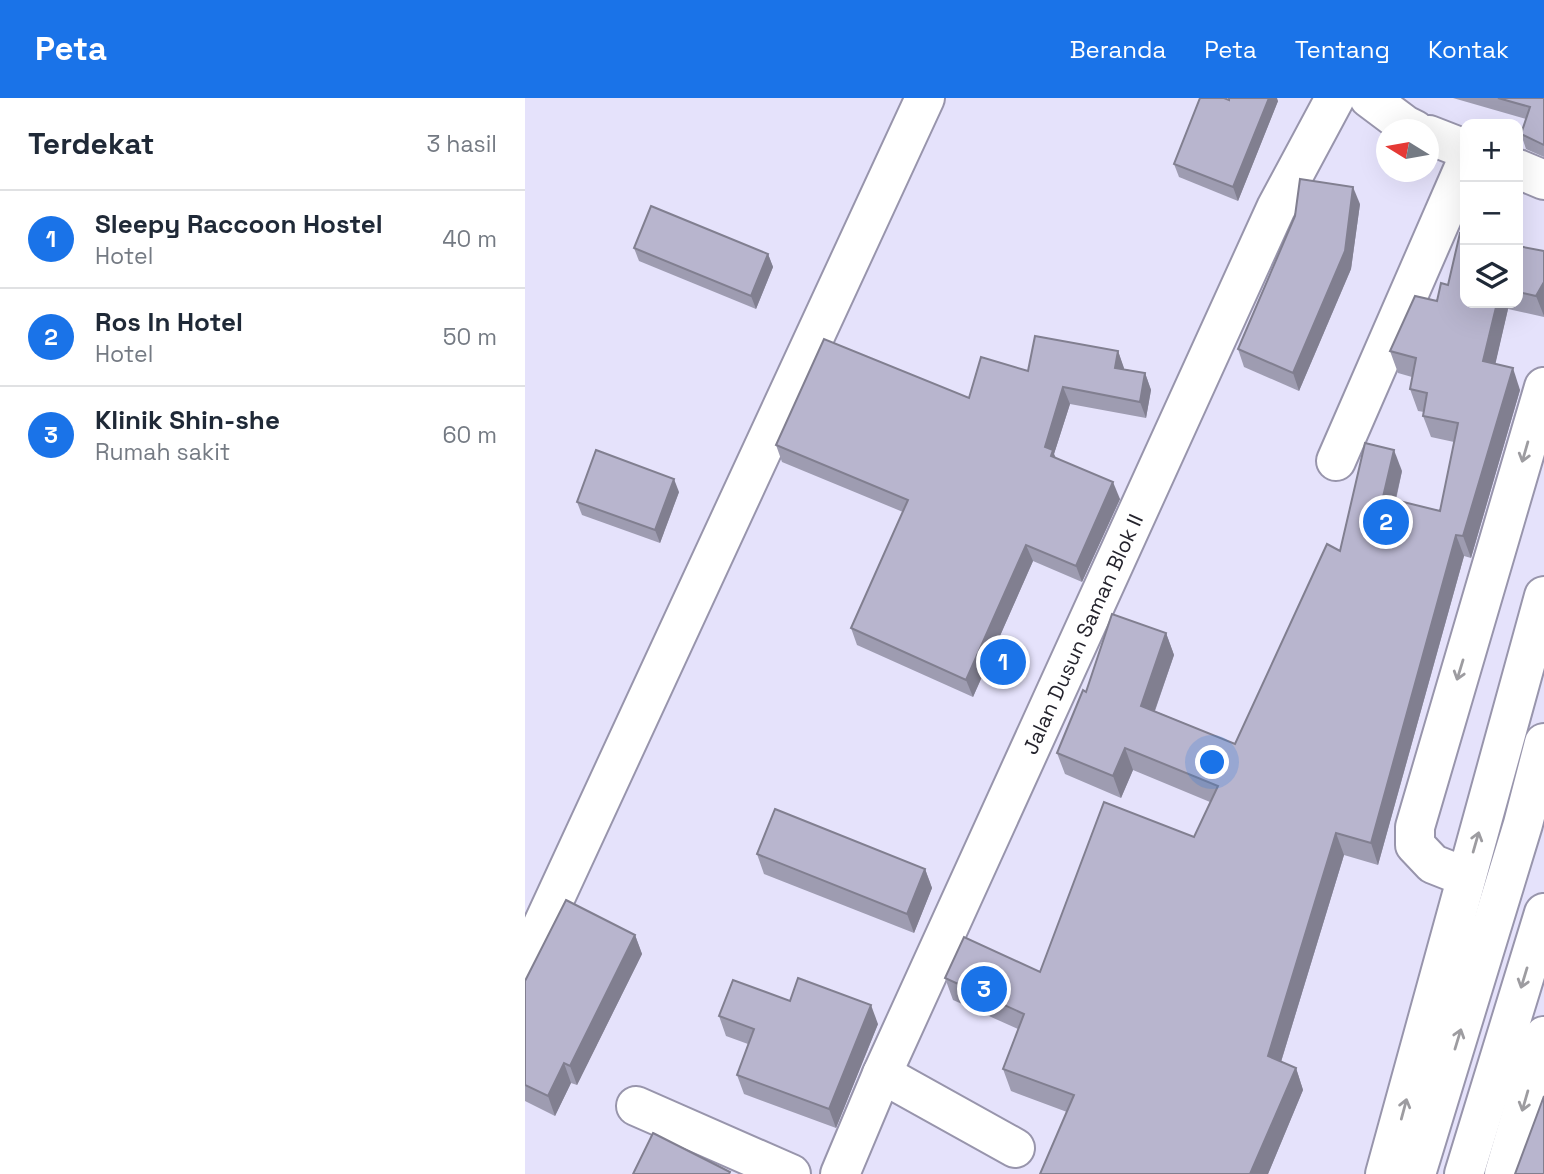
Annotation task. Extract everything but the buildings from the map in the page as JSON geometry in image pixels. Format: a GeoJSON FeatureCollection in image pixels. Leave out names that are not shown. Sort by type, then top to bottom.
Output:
{"type":"FeatureCollection","features":[{"type":"Feature","properties":{"kind":"main road"},"geometry":{"type":"LineString","coordinates":[[525,962],[925,98]]}},
{"type":"Feature","properties":{"kind":"main road","name":"Jalan Dusun Saman Blok II"},"geometry":{"type":"LineString","coordinates":[[840,1174],[882,1074],[1276,208],[1335,98]]}},
{"type":"Feature","properties":{"kind":"main road"},"geometry":{"type":"LineString","coordinates":[[1369,98],[1397,119]]}},
{"type":"Feature","properties":{"kind":"main road"},"geometry":{"type":"LineString","coordinates":[[1439,139],[1460,147]]}},
{"type":"Feature","properties":{"kind":"main road"},"geometry":{"type":"LineString","coordinates":[[1523,171],[1544,180]]}},
{"type":"Feature","properties":{"kind":"main road"},"geometry":{"type":"LineString","coordinates":[[1336,461],[1460,177]]}},
{"type":"Feature","properties":{"kind":"main road"},"geometry":{"type":"LineString","coordinates":[[1466,877],[1433,864],[1415,845],[1415,827],[1544,387]]}},
{"type":"Feature","properties":{"kind":"main road"},"geometry":{"type":"LineString","coordinates":[[1491,573],[1544,587]]}},
{"type":"Feature","properties":{"kind":"main road"},"geometry":{"type":"LineString","coordinates":[[1385,1174],[1544,596]]}},
{"type":"Feature","properties":{"kind":"main road"},"geometry":{"type":"LineString","coordinates":[[1416,1174],[1523,824],[1544,743]]}},
{"type":"Feature","properties":{"kind":"main road"},"geometry":{"type":"LineString","coordinates":[[1464,1174],[1544,913]]}},
{"type":"Feature","properties":{"kind":"main road"},"geometry":{"type":"LineString","coordinates":[[1504,1174],[1544,1035]]}},
{"type":"Feature","properties":{"kind":"main road"},"geometry":{"type":"LineString","coordinates":[[882,1074],[1015,1148]]}},
{"type":"Feature","properties":{"kind":"main road"},"geometry":{"type":"LineString","coordinates":[[636,1106],[791,1174]]}},
{"type":"Feature","properties":{"kind":"place","name":"Ros In Hotel"},"geometry":{"type":"Point","coordinates":[1386,522]}},
{"type":"Feature","properties":{"kind":"place","name":"Sleepy Raccoon Hostel"},"geometry":{"type":"Point","coordinates":[1003,662]}},
{"type":"Feature","properties":{"kind":"place","name":"Klinik Shin-she"},"geometry":{"type":"Point","coordinates":[984,989]}}]}
